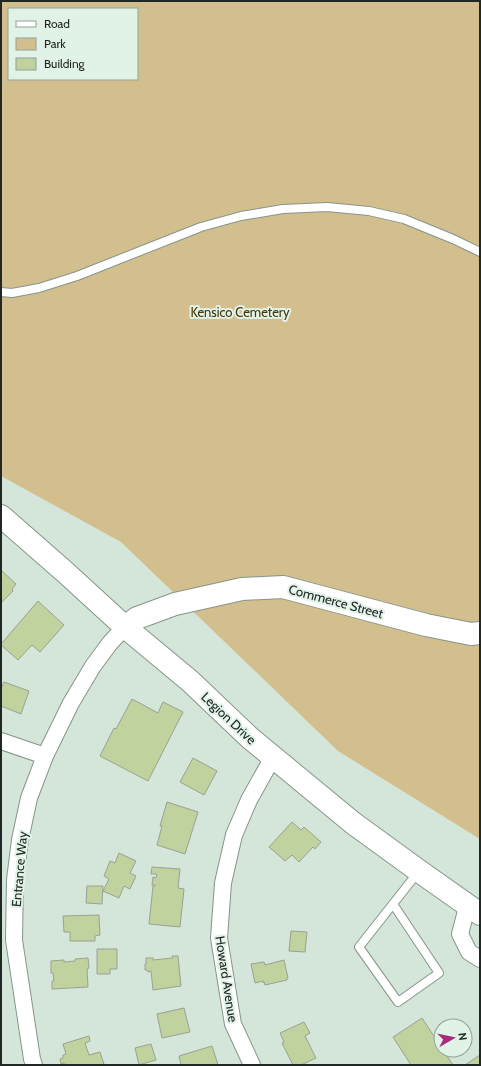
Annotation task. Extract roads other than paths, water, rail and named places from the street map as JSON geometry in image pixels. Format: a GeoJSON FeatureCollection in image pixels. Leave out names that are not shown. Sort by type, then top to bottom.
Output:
{"type":"FeatureCollection","features":[{"type":"Feature","properties":{"kind":"street","name":"Legion Drive"},"geometry":{"type":"LineString","coordinates":[[1,516],[125,627],[190,681],[250,738],[353,823],[474,910],[460,934],[469,952],[480,959]]}},
{"type":"Feature","properties":{"kind":"street","name":"Commerce Street"},"geometry":{"type":"LineString","coordinates":[[125,627],[137,618],[175,604],[242,589],[283,586],[426,626],[471,634],[480,633]]}},
{"type":"Feature","properties":{"kind":"street","name":"Entrance Way"},"geometry":{"type":"LineString","coordinates":[[34,1065],[8,943],[20,840],[29,798],[45,756],[71,703],[94,666],[125,627]]}},
{"type":"Feature","properties":{"kind":"street"},"geometry":{"type":"LineString","coordinates":[[1,741],[45,756]]}},
{"type":"Feature","properties":{"kind":"street","name":"Howard Avenue"},"geometry":{"type":"LineString","coordinates":[[252,1065],[233,1024],[219,938],[223,883],[234,835],[249,800],[273,757]]}},
{"type":"Feature","properties":{"kind":"lane"},"geometry":{"type":"LineString","coordinates":[[1,292],[12,293],[38,288],[77,276],[201,228],[241,216],[283,209],[327,208],[369,210],[404,219],[454,239],[480,252]]}},
{"type":"Feature","properties":{"kind":"lane"},"geometry":{"type":"LineString","coordinates":[[393,904],[439,973],[398,1002],[359,947],[419,871]]}},
{"type":"Feature","properties":{"kind":"park label","name":"Kensico Cemetery"},"geometry":{"type":"Point","coordinates":[240,312]}}]}
